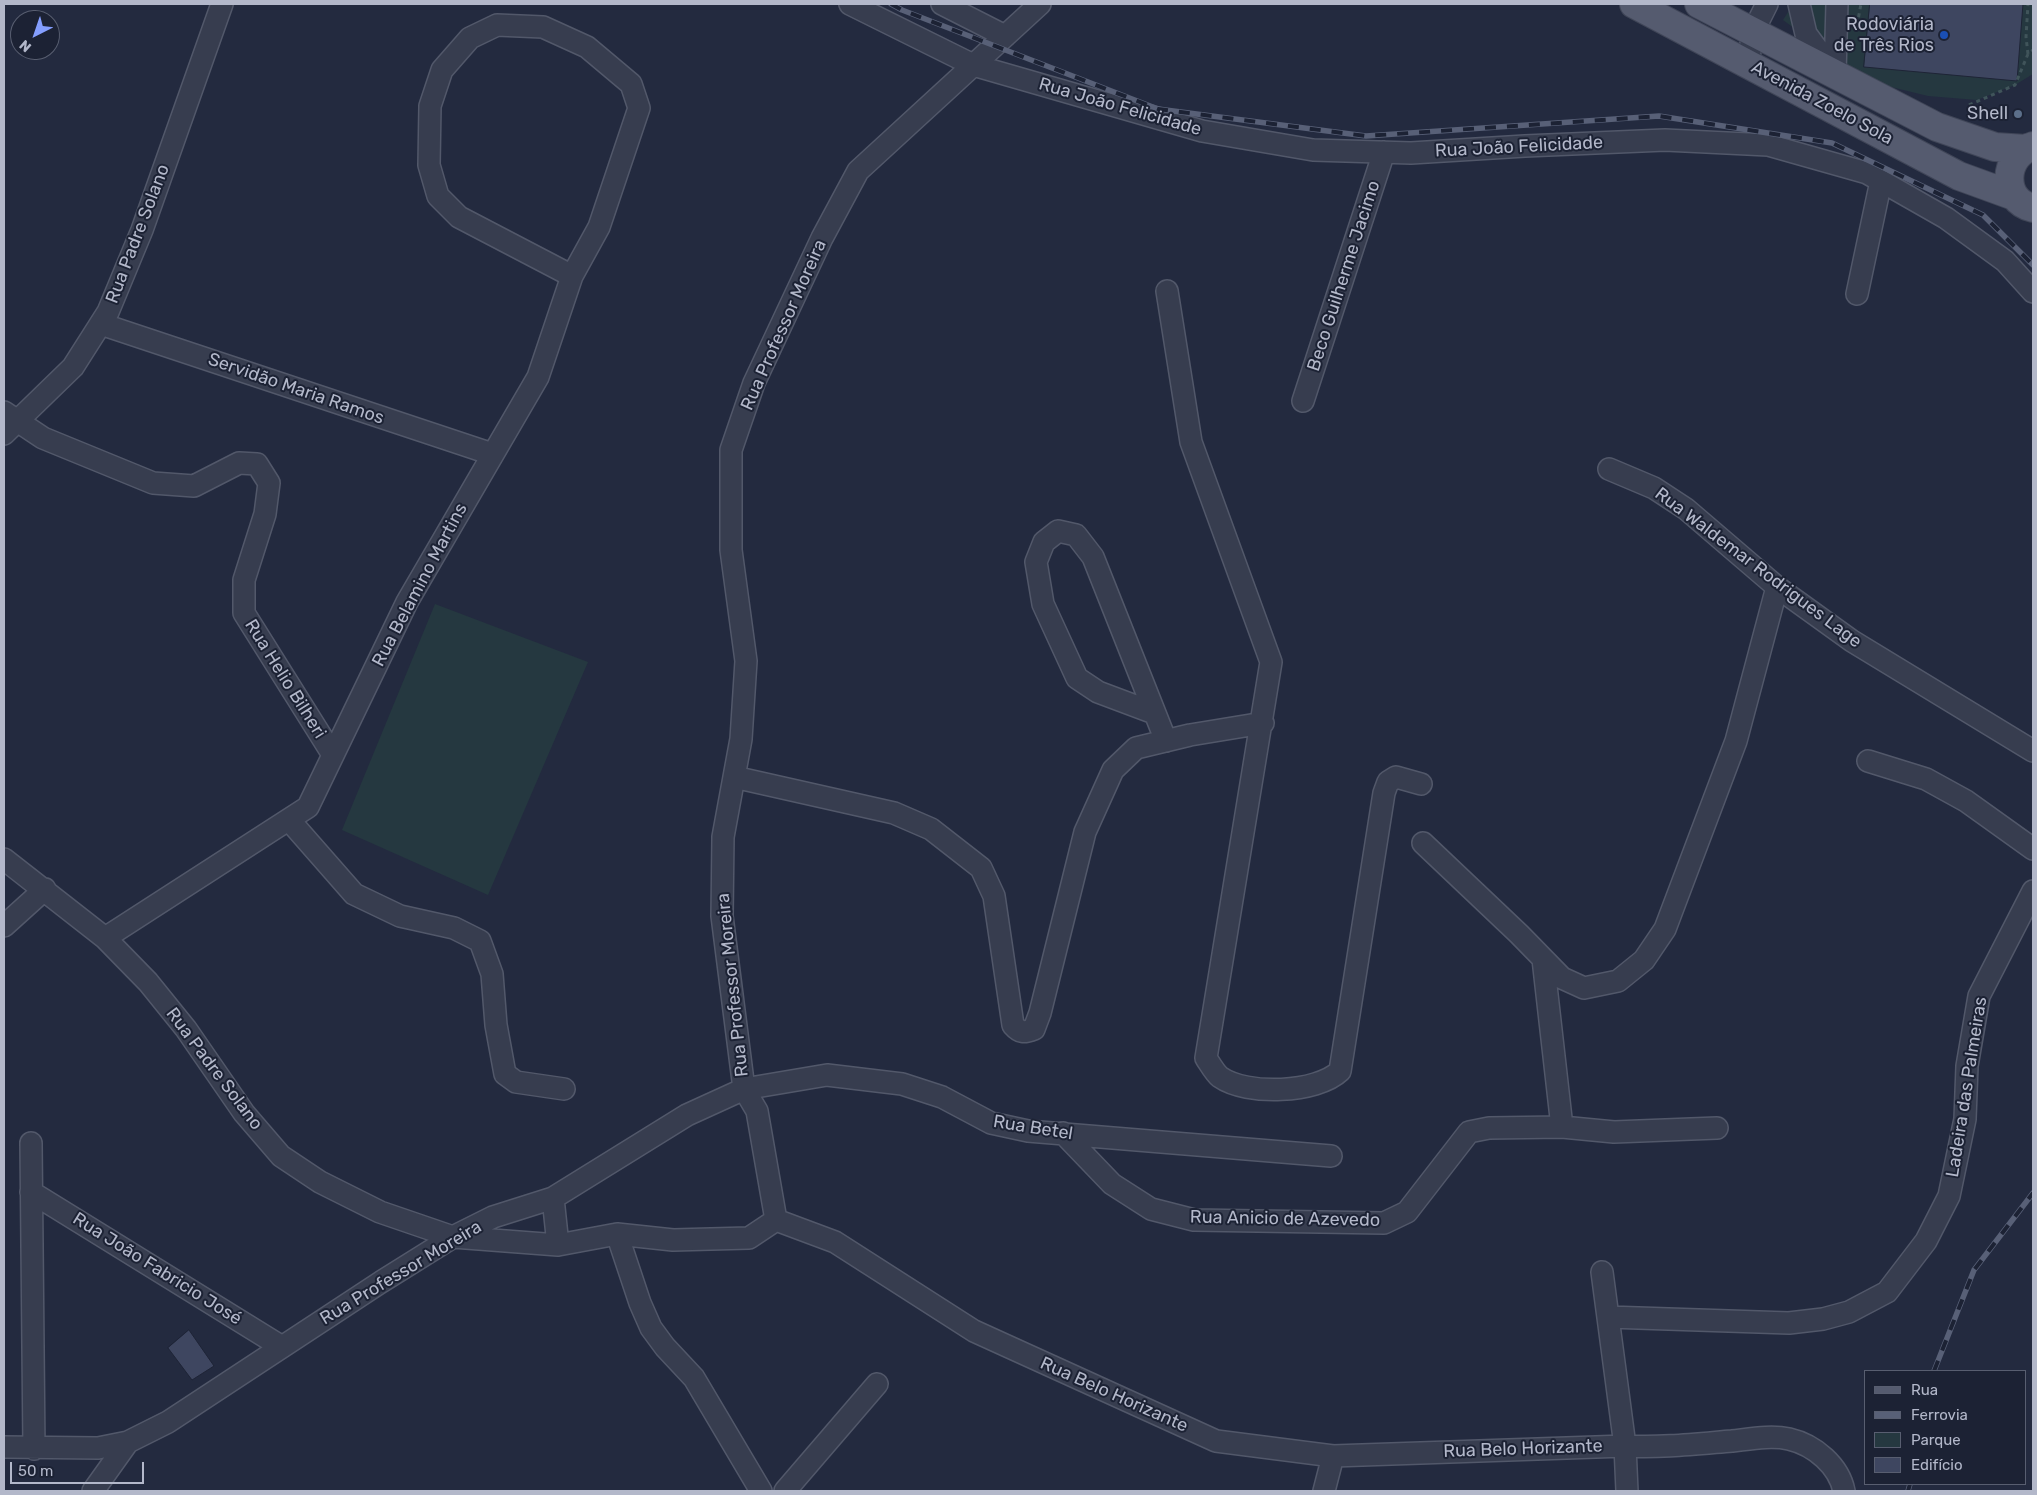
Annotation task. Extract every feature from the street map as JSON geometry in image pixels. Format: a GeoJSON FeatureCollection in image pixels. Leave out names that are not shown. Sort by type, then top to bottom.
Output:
{"type":"FeatureCollection","features":[{"type":"Feature","properties":{"kind":"main road","name":"Avenida Zoelo Sola"},"geometry":{"type":"LineString","coordinates":[[1634,4],[1959,176],[2027,206]]}},
{"type":"Feature","properties":{"kind":"main road","name":"Avenida Zoelo Sola"},"geometry":{"type":"LineString","coordinates":[[1699,4],[1937,127],[1995,147],[2030,147]]}},
{"type":"Feature","properties":{"kind":"main road"},"geometry":{"type":"LineString","coordinates":[[2027,206],[2010,187],[2010,168],[2019,154],[2030,147]]}},
{"type":"Feature","properties":{"kind":"street","name":"Rua Padre Solano"},"geometry":{"type":"LineString","coordinates":[[8,422],[73,367],[108,312],[142,230],[222,4]]}},
{"type":"Feature","properties":{"kind":"street","name":"Rua João Felicidade"},"geometry":{"type":"LineString","coordinates":[[850,4],[973,66],[1202,131],[1313,150],[1411,153],[1665,140],[1768,145],[1867,173],[1946,218],[2005,261],[2033,292]]}},
{"type":"Feature","properties":{"kind":"street"},"geometry":{"type":"LineString","coordinates":[[942,4],[1005,36]]}},
{"type":"Feature","properties":{"kind":"street","name":"Rua Professor Moreira"},"geometry":{"type":"LineString","coordinates":[[4,1447],[34,1449],[98,1448],[128,1442],[168,1422],[453,1237],[493,1217],[553,1198],[687,1115],[744,1088],[722,916],[723,837],[742,739],[746,661],[731,550],[731,450],[754,383],[822,238],[858,170],[1040,4]]}},
{"type":"Feature","properties":{"kind":"street"},"geometry":{"type":"LineString","coordinates":[[1748,63],[1754,32],[1767,4]]}},
{"type":"Feature","properties":{"kind":"street"},"geometry":{"type":"LineString","coordinates":[[1799,4],[1806,34],[1835,73]]}},
{"type":"Feature","properties":{"kind":"street"},"geometry":{"type":"LineString","coordinates":[[1835,73],[1837,4]]}},
{"type":"Feature","properties":{"kind":"street","name":"Rua Belamino Martins"},"geometry":{"type":"LineString","coordinates":[[105,938],[290,821],[308,807],[406,602],[538,377],[572,276],[599,226],[639,108],[631,84],[587,47],[543,28],[497,25],[470,38],[442,70],[430,106],[429,166],[438,196],[459,217],[572,276]]}},
{"type":"Feature","properties":{"kind":"street","name":"Beco Guilherme Jacimo"},"geometry":{"type":"LineString","coordinates":[[1303,401],[1384,152]]}},
{"type":"Feature","properties":{"kind":"street"},"geometry":{"type":"LineString","coordinates":[[1858,294],[1881,181]]}},
{"type":"Feature","properties":{"kind":"street"},"geometry":{"type":"LineString","coordinates":[[1167,291],[1192,442],[1271,662],[1263,723],[1249,787],[1206,1058],[1220,1076],[1244,1088],[1285,1090],[1331,1080],[1340,1071],[1384,793],[1388,782],[1396,777],[1421,784]]}},
{"type":"Feature","properties":{"kind":"street","name":"Servidão Maria Ramos"},"geometry":{"type":"LineString","coordinates":[[101,324],[492,454]]}},
{"type":"Feature","properties":{"kind":"street","name":"Rua Helio Bilheri"},"geometry":{"type":"LineString","coordinates":[[8,422],[153,483],[194,486],[239,462],[257,464],[269,482],[265,514],[244,580],[244,613],[333,756]]}},
{"type":"Feature","properties":{"kind":"street","name":"Rua Waldemar Rodrigues Lage"},"geometry":{"type":"LineString","coordinates":[[1609,470],[1654,488],[1686,509],[1777,587],[1852,641],[2033,751]]}},
{"type":"Feature","properties":{"kind":"street"},"geometry":{"type":"LineString","coordinates":[[1154,713],[1098,692],[1077,678],[1043,604],[1036,562],[1044,542],[1058,531],[1076,534],[1093,557],[1166,741]]}},
{"type":"Feature","properties":{"kind":"street"},"geometry":{"type":"LineString","coordinates":[[1423,843],[1520,934],[1562,978],[1584,988],[1618,981],[1644,960],[1664,929],[1736,741],[1777,587]]}},
{"type":"Feature","properties":{"kind":"street"},"geometry":{"type":"LineString","coordinates":[[734,777],[894,812],[931,829],[981,868],[994,896],[1013,1025],[1019,1031],[1026,1033],[1034,1029],[1040,1013],[1085,832],[1112,770],[1136,748],[1263,723]]}},
{"type":"Feature","properties":{"kind":"street"},"geometry":{"type":"LineString","coordinates":[[1868,761],[1926,779],[1966,801],[2033,849]]}},
{"type":"Feature","properties":{"kind":"street"},"geometry":{"type":"LineString","coordinates":[[290,821],[354,894],[400,916],[454,928],[480,941],[488,958],[492,974],[496,1025],[505,1074],[516,1082],[564,1089]]}},
{"type":"Feature","properties":{"kind":"street","name":"Rua Padre Solano"},"geometry":{"type":"LineString","coordinates":[[4,858],[105,938],[148,982],[186,1029],[244,1113],[282,1156],[320,1182],[380,1212],[453,1237]]}},
{"type":"Feature","properties":{"kind":"street"},"geometry":{"type":"LineString","coordinates":[[4,926],[45,889]]}},
{"type":"Feature","properties":{"kind":"street","name":"Ladeira das Palmeiras"},"geometry":{"type":"LineString","coordinates":[[1608,1317],[1789,1323],[1823,1319],[1849,1312],[1887,1292],[1926,1241],[1949,1196],[1965,1118],[1966,1066],[1979,996],[2033,891]]}},
{"type":"Feature","properties":{"kind":"street"},"geometry":{"type":"LineString","coordinates":[[1543,959],[1562,1127]]}},
{"type":"Feature","properties":{"kind":"street","name":"Rua Betel"},"geometry":{"type":"LineString","coordinates":[[744,1088],[827,1075],[902,1084],[942,1097],[991,1124],[1028,1131],[1332,1156]]}},
{"type":"Feature","properties":{"kind":"street"},"geometry":{"type":"LineString","coordinates":[[453,1237],[558,1245],[617,1234],[673,1240],[749,1238],[776,1220],[757,1110],[744,1088]]}},
{"type":"Feature","properties":{"kind":"street","name":"Rua Anicio de Azevedo"},"geometry":{"type":"LineString","coordinates":[[1063,1134],[1112,1184],[1151,1209],[1194,1220],[1384,1223],[1407,1212],[1469,1132],[1489,1128],[1562,1127],[1614,1132],[1717,1128]]}},
{"type":"Feature","properties":{"kind":"street"},"geometry":{"type":"LineString","coordinates":[[31,1143],[34,1449]]}},
{"type":"Feature","properties":{"kind":"street","name":"Rua João Fabricio José"},"geometry":{"type":"LineString","coordinates":[[32,1192],[282,1347]]}},
{"type":"Feature","properties":{"kind":"street"},"geometry":{"type":"LineString","coordinates":[[553,1198],[558,1245]]}},
{"type":"Feature","properties":{"kind":"street","name":"Rua Belo Horizante"},"geometry":{"type":"LineString","coordinates":[[776,1220],[835,1242],[974,1331],[1216,1441],[1333,1456],[1625,1446],[1651,1447],[1762,1438],[1789,1439],[1813,1448],[1836,1470],[1847,1489]]}},
{"type":"Feature","properties":{"kind":"street"},"geometry":{"type":"LineString","coordinates":[[617,1234],[640,1303],[651,1328],[665,1347],[694,1378],[761,1491]]}},
{"type":"Feature","properties":{"kind":"street"},"geometry":{"type":"LineString","coordinates":[[1602,1272],[1625,1446],[1627,1491]]}},
{"type":"Feature","properties":{"kind":"street"},"geometry":{"type":"LineString","coordinates":[[785,1491],[877,1384]]}},
{"type":"Feature","properties":{"kind":"street"},"geometry":{"type":"LineString","coordinates":[[93,1491],[128,1442]]}},
{"type":"Feature","properties":{"kind":"street"},"geometry":{"type":"LineString","coordinates":[[1324,1491],[1333,1456]]}},
{"type":"Feature","properties":{"kind":"path"},"geometry":{"type":"LineString","coordinates":[[2028,4],[2026,37],[2028,54]]}},
{"type":"Feature","properties":{"kind":"path"},"geometry":{"type":"LineString","coordinates":[[1969,104],[2015,85],[2028,54],[2033,50]]}},
{"type":"Feature","properties":{"kind":"green space"},"geometry":{"type":"Polygon","coordinates":[[[1793,4],[2033,4],[2033,74],[2015,85],[1977,100],[1928,96],[1883,85],[1846,66],[1783,20],[1793,4]]]}},
{"type":"Feature","properties":{"kind":"green space"},"geometry":{"type":"Polygon","coordinates":[[[435,604],[588,662],[488,895],[342,830],[435,604]]]}},
{"type":"Feature","properties":{"kind":"building","name":"Rodoviária de Três Rios"},"geometry":{"type":"Polygon","coordinates":[[[1870,4],[2023,4],[2017,81],[1864,67],[1870,4]]]}},
{"type":"Feature","properties":{"kind":"building"},"geometry":{"type":"Polygon","coordinates":[[[189,1330],[214,1366],[192,1380],[168,1348],[189,1330]]]}},
{"type":"Feature","properties":{"kind":"railway"},"geometry":{"type":"LineString","coordinates":[[891,4],[902,10],[1158,109],[1366,136],[1659,116],[1832,143],[1983,215],[2033,265]]}},
{"type":"Feature","properties":{"kind":"railway"},"geometry":{"type":"LineString","coordinates":[[1934,1370],[1974,1270],[2033,1193]]}},
{"type":"Feature","properties":{"kind":"railway"},"geometry":{"type":"LineString","coordinates":[[1908,1491],[1910,1485]]}},
{"type":"Feature","properties":{"kind":"place","name":"Rodoviária de Três Rios"},"geometry":{"type":"Point","coordinates":[1944,35]}},
{"type":"Feature","properties":{"kind":"place","name":"Shell"},"geometry":{"type":"Point","coordinates":[2018,114]}}]}
